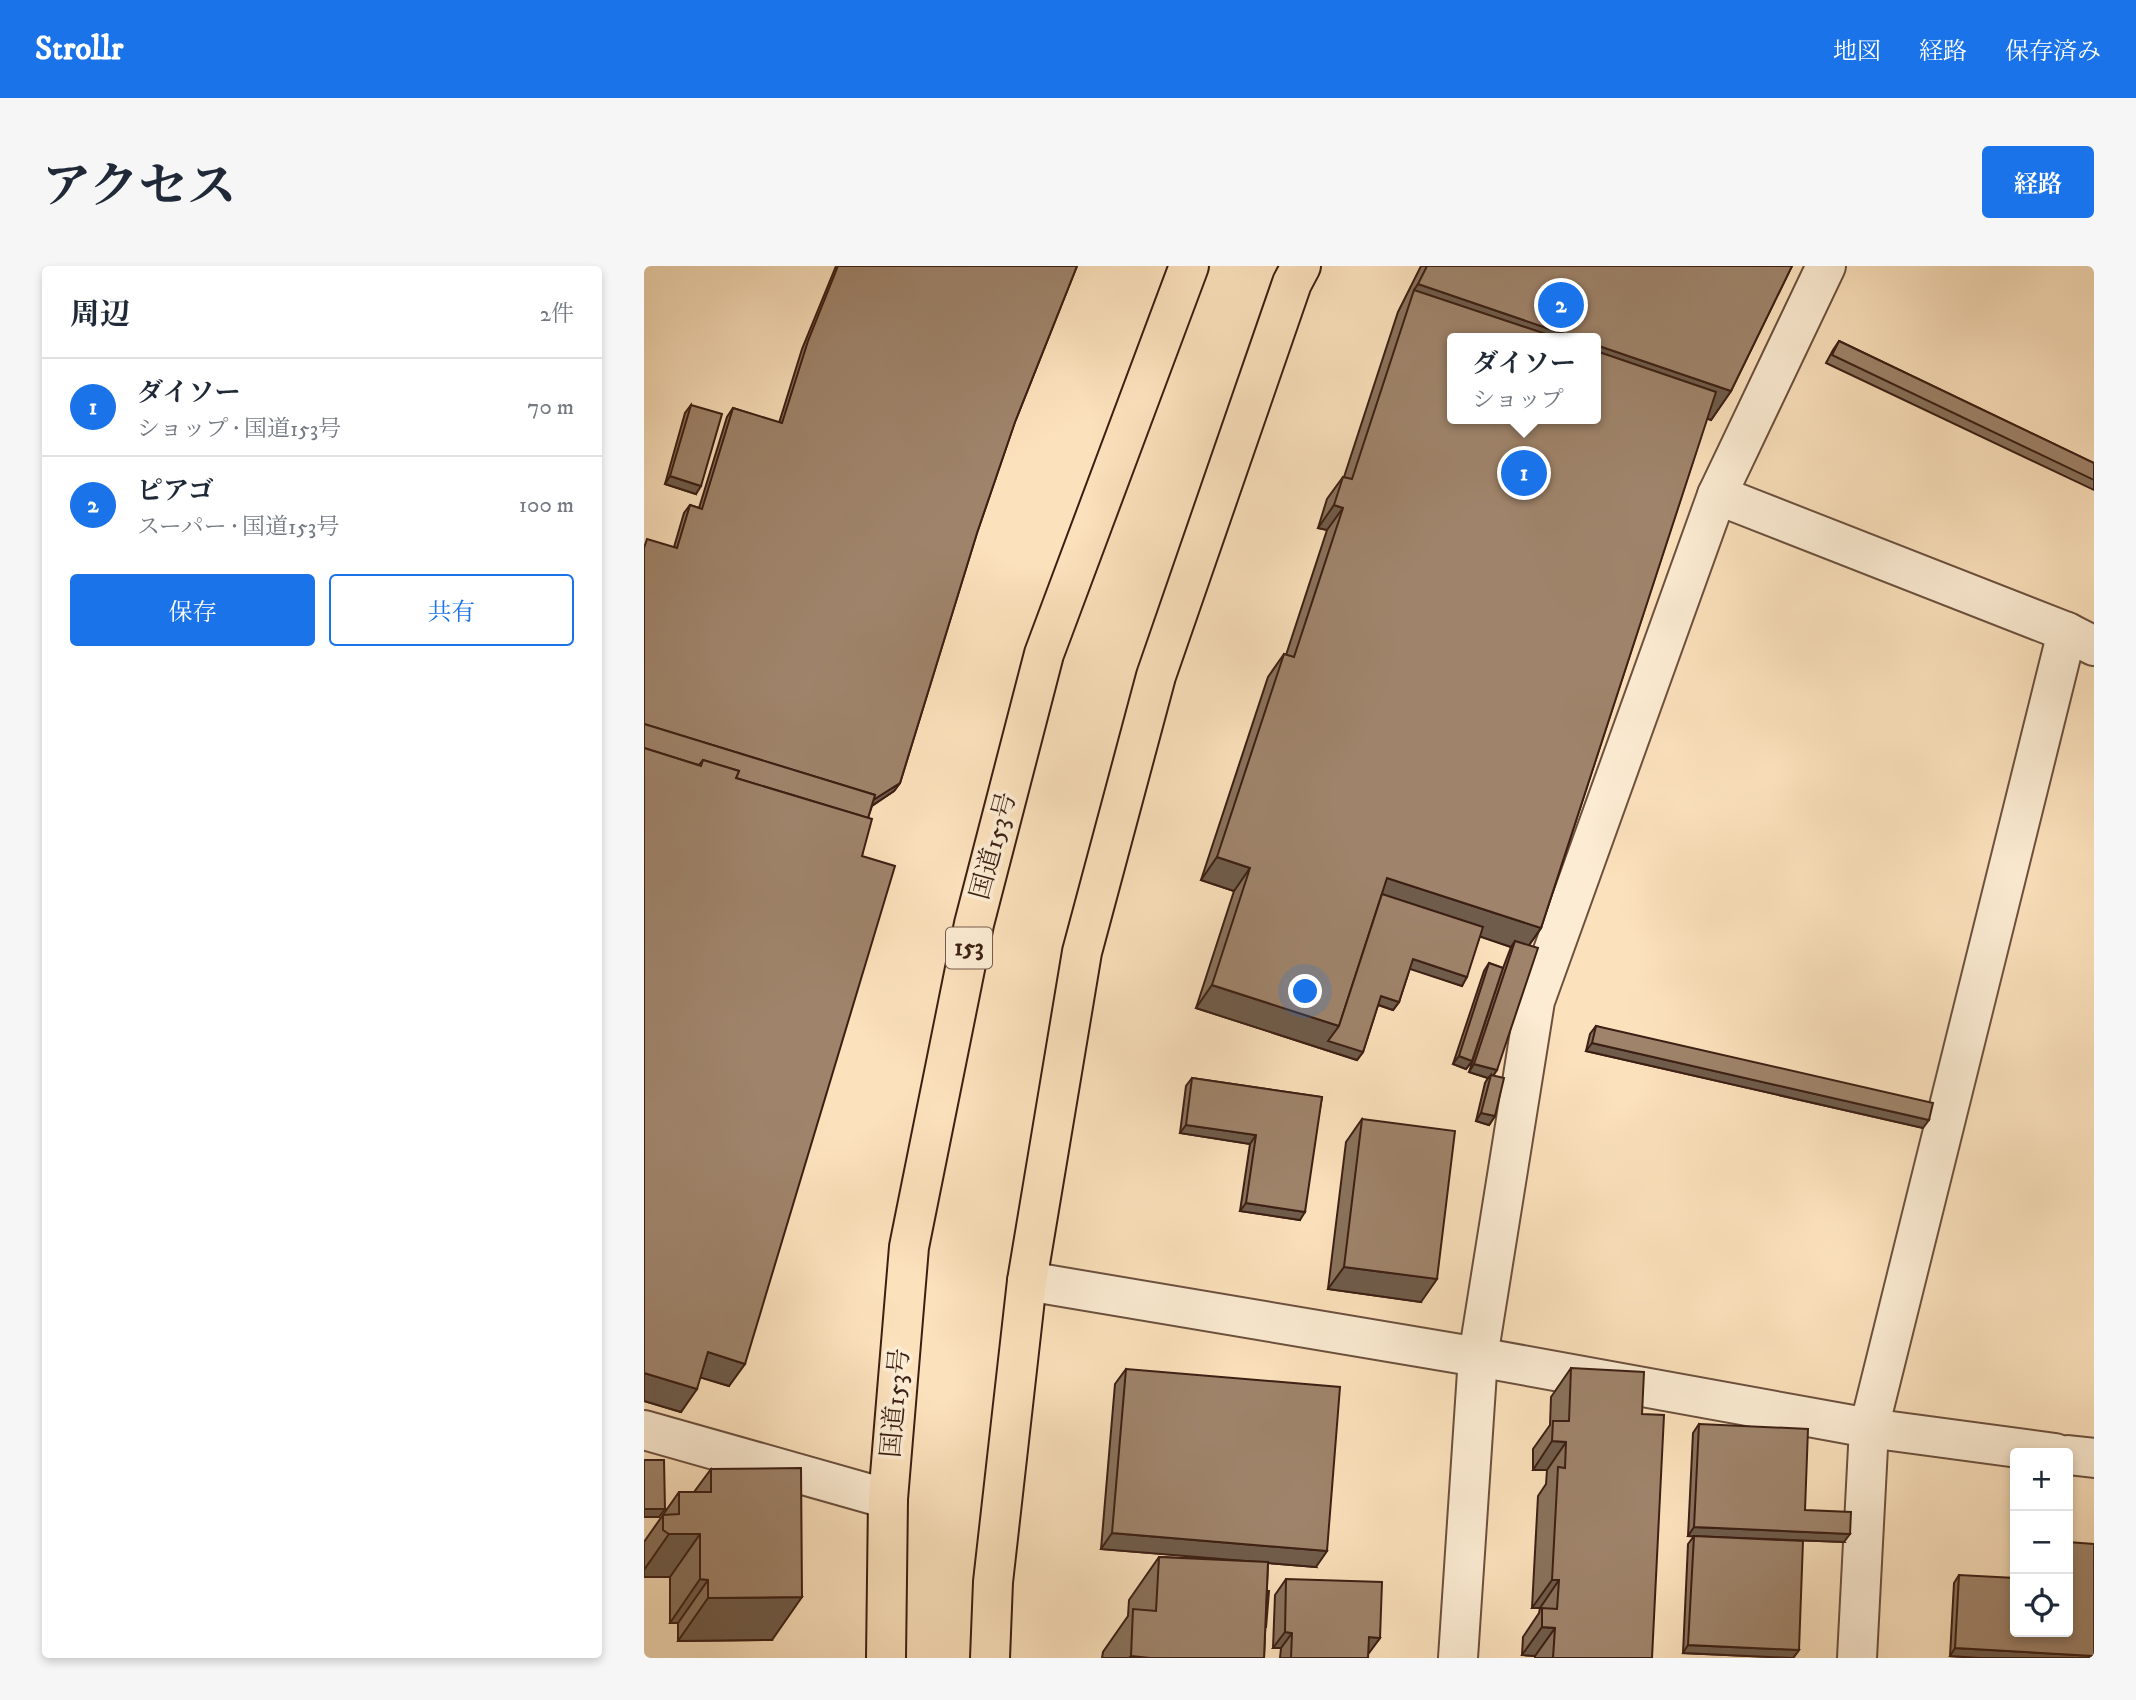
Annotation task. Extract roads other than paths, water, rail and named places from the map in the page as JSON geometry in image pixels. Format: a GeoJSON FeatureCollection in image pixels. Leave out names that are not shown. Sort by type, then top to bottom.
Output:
{"type":"FeatureCollection","features":[{"type":"Feature","properties":{"kind":"highway","name":"国道153号"},"geometry":{"type":"LineString","coordinates":[[886,1658],[888,1499],[909,1247],[974,924],[1044,654],[1189,266]]}},
{"type":"Feature","properties":{"kind":"highway"},"geometry":{"type":"LineString","coordinates":[[990,1658],[993,1582],[1027,1281],[1082,952],[1156,676],[1292,283],[1301,266]]}},
{"type":"Feature","properties":{"kind":"street"},"geometry":{"type":"LineString","coordinates":[[1458,1658],[1478,1357],[1535,1001],[1717,495],[1826,266]]}},
{"type":"Feature","properties":{"kind":"street"},"geometry":{"type":"LineString","coordinates":[[1717,495],[2080,639],[1869,1428],[1857,1658]]}},
{"type":"Feature","properties":{"kind":"street"},"geometry":{"type":"LineString","coordinates":[[1027,1281],[1478,1357],[1869,1428],[2018,1448]]}},
{"type":"Feature","properties":{"kind":"street"},"geometry":{"type":"LineString","coordinates":[[644,1430],[888,1499]]}},
{"type":"Feature","properties":{"kind":"street"},"geometry":{"type":"LineString","coordinates":[[2073,1456],[2094,1458]]}},
{"type":"Feature","properties":{"kind":"place","name":"ピアゴ"},"geometry":{"type":"Point","coordinates":[1561,305]}},
{"type":"Feature","properties":{"kind":"place","name":"ダイソー"},"geometry":{"type":"Point","coordinates":[1524,473]}}]}
